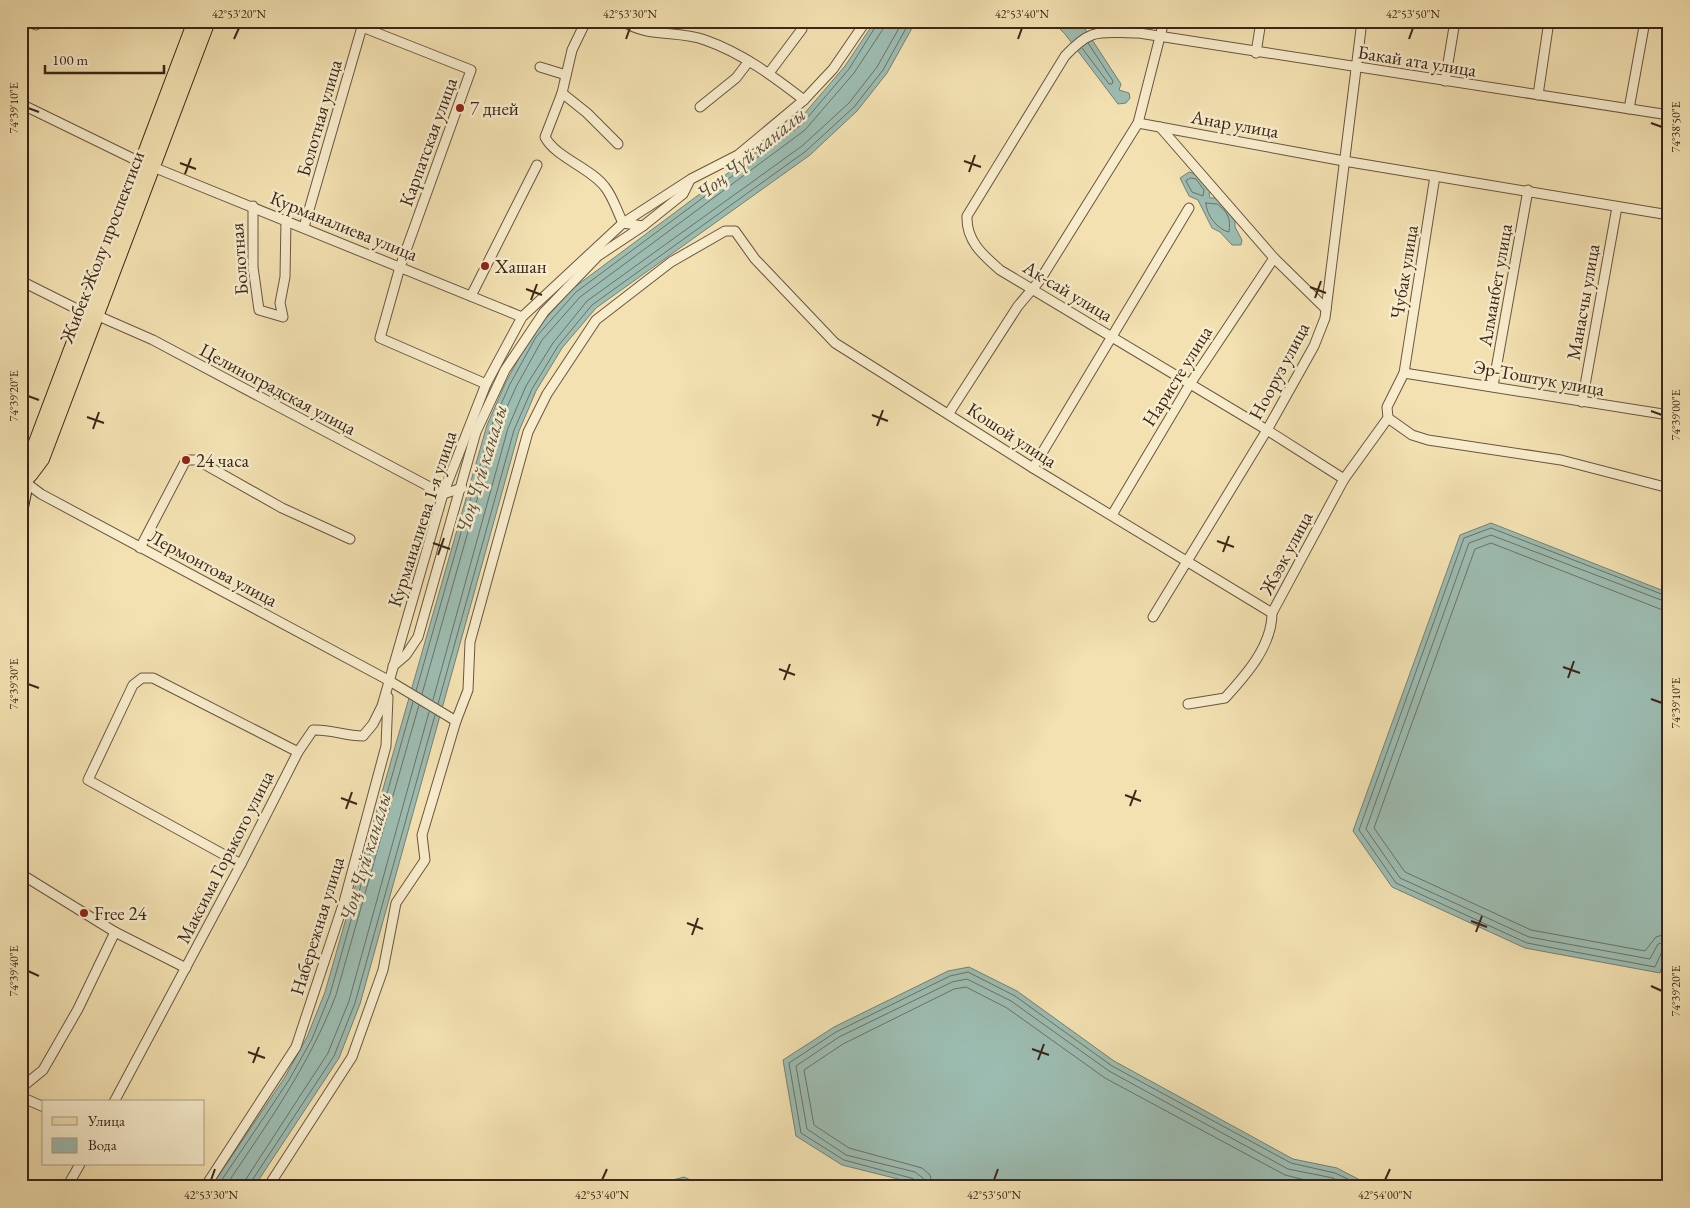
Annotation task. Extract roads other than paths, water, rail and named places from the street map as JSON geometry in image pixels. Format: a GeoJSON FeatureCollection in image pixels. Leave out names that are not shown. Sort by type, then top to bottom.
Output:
{"type":"FeatureCollection","features":[{"type":"Feature","properties":{"kind":"main road","name":"Жибек Жолу проспектиси"},"geometry":{"type":"LineString","coordinates":[[21,507],[32,453],[91,314],[147,165],[195,21]]}},
{"type":"Feature","properties":{"kind":"main road","name":"Жибек Жолу проспектиси"},"geometry":{"type":"LineString","coordinates":[[147,165],[208,21]]}},
{"type":"Feature","properties":{"kind":"street"},"geometry":{"type":"LineString","coordinates":[[26,21],[36,25]]}},
{"type":"Feature","properties":{"kind":"street"},"geometry":{"type":"LineString","coordinates":[[353,21],[362,27]]}},
{"type":"Feature","properties":{"kind":"street"},"geometry":{"type":"LineString","coordinates":[[586,21],[572,50],[562,93],[544,137],[548,143],[578,164],[605,187],[623,223],[643,226]]}},
{"type":"Feature","properties":{"kind":"street"},"geometry":{"type":"LineString","coordinates":[[623,21],[634,25],[704,39],[769,73],[804,100]]}},
{"type":"Feature","properties":{"kind":"street","name":"Курманалиева 1-я улица"},"geometry":{"type":"LineString","coordinates":[[388,680],[443,494],[486,384],[522,317],[623,223],[691,179],[738,156],[804,100],[833,69],[866,21]]}},
{"type":"Feature","properties":{"kind":"street"},"geometry":{"type":"LineString","coordinates":[[949,413],[1018,306],[1040,280],[1138,123],[1162,37],[1164,21]]}},
{"type":"Feature","properties":{"kind":"street"},"geometry":{"type":"LineString","coordinates":[[1256,53],[1261,21]]}},
{"type":"Feature","properties":{"kind":"street","name":"Нооруз улица"},"geometry":{"type":"LineString","coordinates":[[1153,617],[1267,430],[1314,346],[1326,309],[1362,21]]}},
{"type":"Feature","properties":{"kind":"street"},"geometry":{"type":"LineString","coordinates":[[1445,81],[1455,21]]}},
{"type":"Feature","properties":{"kind":"street"},"geometry":{"type":"LineString","coordinates":[[1538,95],[1549,21]]}},
{"type":"Feature","properties":{"kind":"street"},"geometry":{"type":"LineString","coordinates":[[1629,109],[1645,21]]}},
{"type":"Feature","properties":{"kind":"street","name":"Болотная улица"},"geometry":{"type":"LineString","coordinates":[[304,227],[362,27]]}},
{"type":"Feature","properties":{"kind":"street","name":"Карпатская улица"},"geometry":{"type":"LineString","coordinates":[[362,27],[471,70],[400,267],[380,338],[486,384]]}},
{"type":"Feature","properties":{"kind":"street"},"geometry":{"type":"LineString","coordinates":[[769,73],[802,29]]}},
{"type":"Feature","properties":{"kind":"street","name":"Ак-сай улица"},"geometry":{"type":"LineString","coordinates":[[1162,37],[1139,33],[1092,33],[1080,40],[1064,56],[967,216],[967,227],[971,238],[980,252],[1000,270],[1267,430],[1344,479]]}},
{"type":"Feature","properties":{"kind":"street","name":"Бакай ата улица"},"geometry":{"type":"LineString","coordinates":[[1162,37],[1256,53],[1669,115]]}},
{"type":"Feature","properties":{"kind":"street"},"geometry":{"type":"LineString","coordinates":[[700,107],[736,78],[749,61]]}},
{"type":"Feature","properties":{"kind":"street"},"geometry":{"type":"LineString","coordinates":[[540,67],[566,75]]}},
{"type":"Feature","properties":{"kind":"street"},"geometry":{"type":"LineString","coordinates":[[562,93],[587,113],[618,144]]}},
{"type":"Feature","properties":{"kind":"street","name":"Курманалиева улица"},"geometry":{"type":"LineString","coordinates":[[21,104],[147,165],[253,206],[522,317]]}},
{"type":"Feature","properties":{"kind":"street","name":"Анар улица"},"geometry":{"type":"LineString","coordinates":[[1138,123],[1344,161],[1528,190],[1669,215]]}},
{"type":"Feature","properties":{"kind":"street"},"geometry":{"type":"LineString","coordinates":[[1160,127],[1274,258],[1326,309]]}},
{"type":"Feature","properties":{"kind":"street"},"geometry":{"type":"LineString","coordinates":[[472,296],[537,165]]}},
{"type":"Feature","properties":{"kind":"street","name":"Чубак улица"},"geometry":{"type":"LineString","coordinates":[[1404,373],[1435,176]]}},
{"type":"Feature","properties":{"kind":"street"},"geometry":{"type":"LineString","coordinates":[[392,667],[406,654],[418,637],[462,488],[476,432],[505,370],[544,312],[598,256],[643,226],[683,194],[691,179]]}},
{"type":"Feature","properties":{"kind":"street","name":"Алманбет улица"},"geometry":{"type":"LineString","coordinates":[[1493,386],[1528,190]]}},
{"type":"Feature","properties":{"kind":"street","name":"Болотная"},"geometry":{"type":"LineString","coordinates":[[253,206],[253,267],[260,310],[283,317],[280,303],[285,277],[286,220]]}},
{"type":"Feature","properties":{"kind":"street","name":"Манасчы улица"},"geometry":{"type":"LineString","coordinates":[[1582,402],[1617,207]]}},
{"type":"Feature","properties":{"kind":"street"},"geometry":{"type":"LineString","coordinates":[[1033,468],[1189,208]]}},
{"type":"Feature","properties":{"kind":"street","name":"Кошой улица"},"geometry":{"type":"LineString","coordinates":[[452,719],[468,690],[470,642],[528,432],[547,394],[596,320],[671,262],[725,231],[735,231],[755,259],[835,343],[949,413],[1033,468],[1112,514],[1272,613]]}},
{"type":"Feature","properties":{"kind":"street","name":"Наристе улица"},"geometry":{"type":"LineString","coordinates":[[1112,514],[1190,384],[1274,258]]}},
{"type":"Feature","properties":{"kind":"street","name":"Целиноградская улица"},"geometry":{"type":"LineString","coordinates":[[21,281],[91,314],[153,340],[443,494]]}},
{"type":"Feature","properties":{"kind":"street"},"geometry":{"type":"LineString","coordinates":[[522,317],[544,312]]}},
{"type":"Feature","properties":{"kind":"street","name":"Эр-Тоштук улица"},"geometry":{"type":"LineString","coordinates":[[1404,373],[1669,416]]}},
{"type":"Feature","properties":{"kind":"street","name":"Жээк улица"},"geometry":{"type":"LineString","coordinates":[[1188,704],[1225,698],[1250,670],[1272,627],[1272,613],[1344,479],[1388,418],[1387,407],[1404,373]]}},
{"type":"Feature","properties":{"kind":"street"},"geometry":{"type":"LineString","coordinates":[[1388,418],[1412,435],[1428,440],[1561,460],[1669,488]]}},
{"type":"Feature","properties":{"kind":"street"},"geometry":{"type":"LineString","coordinates":[[140,548],[186,460],[197,460],[282,508],[350,539]]}},
{"type":"Feature","properties":{"kind":"street","name":"Лермонтова улица"},"geometry":{"type":"LineString","coordinates":[[26,482],[41,494],[140,548],[400,686],[452,719]]}},
{"type":"Feature","properties":{"kind":"street"},"geometry":{"type":"LineString","coordinates":[[443,494],[462,488]]}},
{"type":"Feature","properties":{"kind":"street"},"geometry":{"type":"LineString","coordinates":[[241,864],[88,780],[132,685],[142,678],[153,678],[298,752]]}},
{"type":"Feature","properties":{"kind":"street","name":"Максима Горького улица"},"geometry":{"type":"LineString","coordinates":[[115,1100],[241,864],[298,752],[313,730],[325,729],[345,736],[363,736],[373,724],[382,706],[388,680]]}},
{"type":"Feature","properties":{"kind":"street","name":"Набережная улица"},"geometry":{"type":"LineString","coordinates":[[204,1187],[296,1047],[344,902],[386,746],[388,680]]}},
{"type":"Feature","properties":{"kind":"street"},"geometry":{"type":"LineString","coordinates":[[268,1187],[352,1057],[383,970],[396,903],[425,860],[422,835],[452,719]]}},
{"type":"Feature","properties":{"kind":"street"},"geometry":{"type":"LineString","coordinates":[[21,874],[115,932],[186,968]]}},
{"type":"Feature","properties":{"kind":"street"},"geometry":{"type":"LineString","coordinates":[[21,1088],[43,1070],[78,1009],[115,932]]}},
{"type":"Feature","properties":{"kind":"street"},"geometry":{"type":"LineString","coordinates":[[21,1097],[42,1106]]}},
{"type":"Feature","properties":{"kind":"street"},"geometry":{"type":"LineString","coordinates":[[67,1187],[79,1166]]}},
{"type":"Feature","properties":{"kind":"water","name":"Чоң Чүй каналы"},"geometry":{"type":"Polygon","coordinates":[[[875,21],[916,21],[887,73],[857,111],[810,155],[596,308],[562,348],[536,391],[519,431],[360,1004],[339,1058],[254,1187],[211,1187],[285,1077],[307,1037],[325,992],[487,425],[506,382],[532,334],[572,289],[798,121],[845,66],[875,21]]]}},
{"type":"Feature","properties":{"kind":"water"},"geometry":{"type":"Polygon","coordinates":[[[1052,21],[1076,21],[1085,29],[1121,84],[1119,90],[1129,93],[1130,98],[1126,103],[1118,104],[1065,34],[1052,21]]]}},
{"type":"Feature","properties":{"kind":"water"},"geometry":{"type":"Polygon","coordinates":[[[1189,172],[1199,175],[1213,191],[1209,193],[1210,198],[1218,198],[1235,218],[1235,227],[1242,240],[1241,245],[1232,245],[1220,232],[1212,228],[1198,200],[1189,196],[1180,178],[1189,172]]]}},
{"type":"Feature","properties":{"kind":"water"},"geometry":{"type":"Polygon","coordinates":[[[1491,523],[1669,593],[1669,945],[1660,973],[1525,948],[1392,887],[1353,831],[1460,535],[1491,523]]]}},
{"type":"Feature","properties":{"kind":"water"},"geometry":{"type":"Polygon","coordinates":[[[969,967],[1017,991],[1114,1061],[1293,1159],[1337,1168],[1360,1180],[1360,1187],[919,1187],[910,1182],[842,1165],[796,1136],[783,1060],[834,1027],[948,971],[969,967]]]}},
{"type":"Feature","properties":{"kind":"water"},"geometry":{"type":"Polygon","coordinates":[[[684,1177],[706,1187],[653,1187],[654,1185],[684,1177]]]}},
{"type":"Feature","properties":{"kind":"place","name":"7 дней"},"geometry":{"type":"Point","coordinates":[460,108]}},
{"type":"Feature","properties":{"kind":"place","name":"Хашан"},"geometry":{"type":"Point","coordinates":[485,266]}},
{"type":"Feature","properties":{"kind":"place","name":"24 часа"},"geometry":{"type":"Point","coordinates":[186,460]}},
{"type":"Feature","properties":{"kind":"place","name":"Free 24"},"geometry":{"type":"Point","coordinates":[84,913]}}]}
